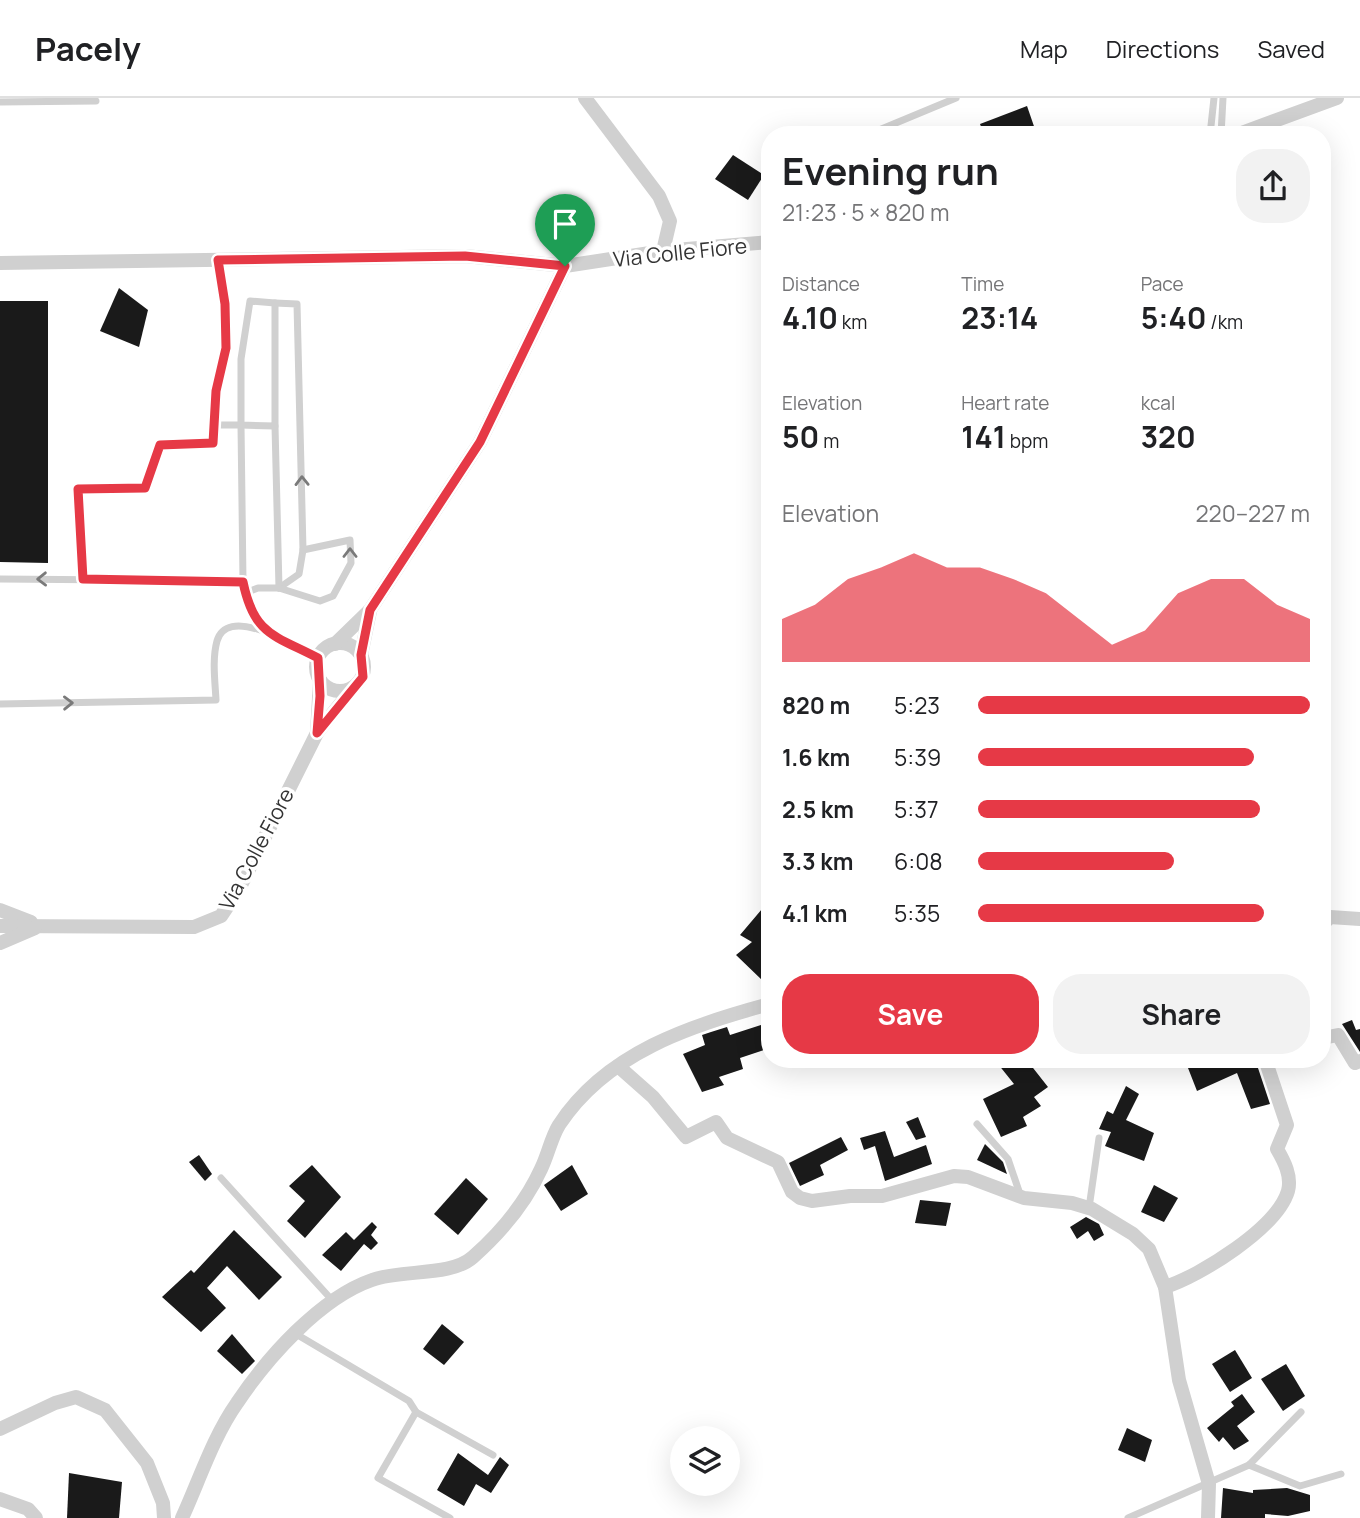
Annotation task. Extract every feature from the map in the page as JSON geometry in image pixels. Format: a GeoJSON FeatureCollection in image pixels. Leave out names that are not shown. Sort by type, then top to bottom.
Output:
{"type":"FeatureCollection","features":[{"type":"Feature","properties":{"kind":"street"},"geometry":{"type":"LineString","coordinates":[[585,98],[659,196],[670,221],[663,251]]}},
{"type":"Feature","properties":{"kind":"street"},"geometry":{"type":"LineString","coordinates":[[1259,126],[1337,98]]}},
{"type":"Feature","properties":{"kind":"street","name":"Via Colle Fiore"},"geometry":{"type":"LineString","coordinates":[[0,263],[465,256],[565,266],[663,251],[761,243]]}},
{"type":"Feature","properties":{"kind":"street"},"geometry":{"type":"LineString","coordinates":[[370,610],[361,655],[363,675],[353,688],[338,691],[320,680],[316,668],[318,658],[370,610],[480,442],[565,266]]}},
{"type":"Feature","properties":{"kind":"street"},"geometry":{"type":"LineString","coordinates":[[335,644],[350,645],[361,655]]}},
{"type":"Feature","properties":{"kind":"street","name":"Via Colle Fiore"},"geometry":{"type":"LineString","coordinates":[[317,733],[320,680]]}},
{"type":"Feature","properties":{"kind":"street","name":"Via Colle Fiore"},"geometry":{"type":"LineString","coordinates":[[0,926],[194,927],[221,916],[239,889],[317,733],[353,688]]}},
{"type":"Feature","properties":{"kind":"street"},"geometry":{"type":"LineString","coordinates":[[0,910],[39,926]]}},
{"type":"Feature","properties":{"kind":"street"},"geometry":{"type":"LineString","coordinates":[[1331,917],[1360,919]]}},
{"type":"Feature","properties":{"kind":"street"},"geometry":{"type":"LineString","coordinates":[[0,943],[39,926]]}},
{"type":"Feature","properties":{"kind":"street"},"geometry":{"type":"LineString","coordinates":[[182,1518],[235,1405],[272,1357],[332,1300],[358,1284],[382,1276],[453,1268],[471,1259],[528,1194],[559,1126],[587,1093],[618,1066],[669,1036],[761,1007]]}},
{"type":"Feature","properties":{"kind":"street"},"geometry":{"type":"LineString","coordinates":[[1331,1036],[1338,1035],[1355,1063],[1360,1061]]}},
{"type":"Feature","properties":{"kind":"street"},"geometry":{"type":"LineString","coordinates":[[618,1066],[653,1097],[686,1138],[716,1122],[727,1139],[778,1162],[792,1192],[800,1198],[812,1201],[850,1196],[882,1196],[954,1176],[968,1177],[1021,1197],[1072,1203],[1089,1208],[1114,1221],[1149,1250],[1165,1287],[1179,1380],[1209,1484],[1208,1518]]}},
{"type":"Feature","properties":{"kind":"street"},"geometry":{"type":"LineString","coordinates":[[1165,1287],[1204,1272],[1225,1257],[1262,1226],[1288,1192],[1287,1170],[1277,1149],[1287,1125],[1268,1068]]}},
{"type":"Feature","properties":{"kind":"street"},"geometry":{"type":"LineString","coordinates":[[0,1429],[55,1403],[76,1397],[105,1410],[147,1463],[163,1503],[164,1518]]}},
{"type":"Feature","properties":{"kind":"street"},"geometry":{"type":"LineString","coordinates":[[0,1499],[28,1509],[36,1518]]}},
{"type":"Feature","properties":{"kind":"lane"},"geometry":{"type":"LineString","coordinates":[[889,126],[956,98]]}},
{"type":"Feature","properties":{"kind":"lane"},"geometry":{"type":"LineString","coordinates":[[1211,126],[1214,98]]}},
{"type":"Feature","properties":{"kind":"lane"},"geometry":{"type":"LineString","coordinates":[[1221,126],[1223,98]]}},
{"type":"Feature","properties":{"kind":"lane"},"geometry":{"type":"LineString","coordinates":[[0,102],[96,101]]}},
{"type":"Feature","properties":{"kind":"lane"},"geometry":{"type":"LineString","coordinates":[[83,579],[78,489],[145,488],[160,445],[213,443],[213,425],[226,348],[225,304],[218,260]]}},
{"type":"Feature","properties":{"kind":"lane"},"geometry":{"type":"LineString","coordinates":[[262,629],[247,603],[243,582],[240,359],[250,301],[298,304],[303,550],[299,574],[279,588]]}},
{"type":"Feature","properties":{"kind":"lane"},"geometry":{"type":"LineString","coordinates":[[275,303],[279,588]]}},
{"type":"Feature","properties":{"kind":"lane"},"geometry":{"type":"LineString","coordinates":[[213,425],[275,426]]}},
{"type":"Feature","properties":{"kind":"lane"},"geometry":{"type":"LineString","coordinates":[[245,593],[258,588],[279,588],[320,601],[333,596],[352,563],[350,540],[303,550]]}},
{"type":"Feature","properties":{"kind":"lane"},"geometry":{"type":"LineString","coordinates":[[0,579],[243,582]]}},
{"type":"Feature","properties":{"kind":"lane"},"geometry":{"type":"LineString","coordinates":[[0,704],[216,700],[214,657],[218,637],[226,629],[235,627],[262,629],[318,658]]}},
{"type":"Feature","properties":{"kind":"lane"},"geometry":{"type":"LineString","coordinates":[[977,1124],[1008,1159],[1021,1197]]}},
{"type":"Feature","properties":{"kind":"lane"},"geometry":{"type":"LineString","coordinates":[[1089,1208],[1099,1138]]}},
{"type":"Feature","properties":{"kind":"lane"},"geometry":{"type":"LineString","coordinates":[[221,1178],[332,1300]]}},
{"type":"Feature","properties":{"kind":"lane"},"geometry":{"type":"LineString","coordinates":[[296,1334],[382,1383],[409,1401],[416,1412],[493,1454]]}},
{"type":"Feature","properties":{"kind":"lane"},"geometry":{"type":"LineString","coordinates":[[416,1412],[379,1478],[450,1518]]}},
{"type":"Feature","properties":{"kind":"lane"},"geometry":{"type":"LineString","coordinates":[[1128,1518],[1249,1465],[1301,1412]]}},
{"type":"Feature","properties":{"kind":"lane"},"geometry":{"type":"LineString","coordinates":[[1249,1465],[1300,1486],[1341,1474]]}},
{"type":"Feature","properties":{"kind":"building"},"geometry":{"type":"Polygon","coordinates":[[[1027,106],[1034,126],[981,126],[980,124],[1027,106]]]}},
{"type":"Feature","properties":{"kind":"building"},"geometry":{"type":"Polygon","coordinates":[[[733,155],[761,173],[761,180],[748,200],[715,179],[733,155]]]}},
{"type":"Feature","properties":{"kind":"building"},"geometry":{"type":"Polygon","coordinates":[[[119,288],[148,310],[139,347],[100,331],[119,288]]]}},
{"type":"Feature","properties":{"kind":"building"},"geometry":{"type":"Polygon","coordinates":[[[0,301],[48,301],[48,563],[0,562],[0,301]]]}},
{"type":"Feature","properties":{"kind":"building"},"geometry":{"type":"Polygon","coordinates":[[[761,910],[761,979],[736,955],[752,942],[740,935],[761,910]]]}},
{"type":"Feature","properties":{"kind":"building"},"geometry":{"type":"Polygon","coordinates":[[[1352,1020],[1356,1030],[1360,1029],[1360,1052],[1342,1024],[1352,1020]]]}},
{"type":"Feature","properties":{"kind":"building"},"geometry":{"type":"Polygon","coordinates":[[[761,1025],[761,1051],[740,1058],[743,1069],[719,1077],[724,1085],[702,1092],[683,1054],[705,1045],[702,1035],[727,1027],[730,1035],[761,1025]]]}},
{"type":"Feature","properties":{"kind":"building"},"geometry":{"type":"Polygon","coordinates":[[[1001,1068],[1033,1068],[1048,1087],[1034,1097],[1041,1106],[1023,1117],[1027,1126],[1001,1137],[983,1099],[1014,1084],[1001,1068]]]}},
{"type":"Feature","properties":{"kind":"building"},"geometry":{"type":"Polygon","coordinates":[[[1188,1068],[1258,1068],[1270,1104],[1251,1109],[1237,1073],[1197,1091],[1188,1068]]]}},
{"type":"Feature","properties":{"kind":"building"},"geometry":{"type":"Polygon","coordinates":[[[1126,1086],[1139,1094],[1126,1120],[1154,1133],[1144,1161],[1105,1146],[1111,1132],[1099,1129],[1107,1111],[1113,1114],[1126,1086]]]}},
{"type":"Feature","properties":{"kind":"building"},"geometry":{"type":"Polygon","coordinates":[[[918,1117],[926,1137],[916,1140],[906,1122],[918,1117]]]}},
{"type":"Feature","properties":{"kind":"building"},"geometry":{"type":"Polygon","coordinates":[[[885,1131],[894,1157],[926,1145],[932,1164],[885,1181],[875,1146],[864,1150],[860,1138],[885,1131]]]}},
{"type":"Feature","properties":{"kind":"building"},"geometry":{"type":"Polygon","coordinates":[[[841,1137],[848,1150],[820,1165],[824,1175],[800,1186],[789,1163],[841,1137]]]}},
{"type":"Feature","properties":{"kind":"building"},"geometry":{"type":"Polygon","coordinates":[[[985,1144],[1003,1162],[1007,1174],[977,1160],[985,1144]]]}},
{"type":"Feature","properties":{"kind":"building"},"geometry":{"type":"Polygon","coordinates":[[[199,1155],[212,1174],[205,1181],[189,1162],[199,1155]]]}},
{"type":"Feature","properties":{"kind":"building"},"geometry":{"type":"Polygon","coordinates":[[[312,1165],[341,1197],[305,1238],[287,1221],[305,1201],[289,1186],[312,1165]]]}},
{"type":"Feature","properties":{"kind":"building"},"geometry":{"type":"Polygon","coordinates":[[[572,1165],[588,1194],[561,1211],[544,1185],[572,1165]]]}},
{"type":"Feature","properties":{"kind":"building"},"geometry":{"type":"Polygon","coordinates":[[[466,1178],[488,1199],[458,1235],[434,1214],[466,1178]]]}},
{"type":"Feature","properties":{"kind":"building"},"geometry":{"type":"Polygon","coordinates":[[[1154,1185],[1178,1198],[1164,1222],[1141,1212],[1154,1185]]]}},
{"type":"Feature","properties":{"kind":"building"},"geometry":{"type":"Polygon","coordinates":[[[920,1200],[951,1203],[946,1226],[915,1223],[920,1200]]]}},
{"type":"Feature","properties":{"kind":"building"},"geometry":{"type":"Polygon","coordinates":[[[1086,1217],[1099,1224],[1104,1235],[1094,1241],[1088,1231],[1077,1239],[1070,1227],[1086,1217]]]}},
{"type":"Feature","properties":{"kind":"building"},"geometry":{"type":"Polygon","coordinates":[[[372,1222],[377,1227],[371,1235],[378,1243],[371,1250],[364,1244],[341,1271],[322,1255],[346,1232],[354,1240],[372,1222]]]}},
{"type":"Feature","properties":{"kind":"building"},"geometry":{"type":"Polygon","coordinates":[[[234,1230],[282,1277],[259,1300],[227,1266],[207,1288],[226,1308],[201,1332],[162,1297],[191,1270],[194,1273],[234,1230]]]}},
{"type":"Feature","properties":{"kind":"building"},"geometry":{"type":"Polygon","coordinates":[[[442,1324],[464,1342],[444,1365],[423,1349],[442,1324]]]}},
{"type":"Feature","properties":{"kind":"building"},"geometry":{"type":"Polygon","coordinates":[[[232,1334],[255,1361],[242,1374],[217,1351],[232,1334]]]}},
{"type":"Feature","properties":{"kind":"building"},"geometry":{"type":"Polygon","coordinates":[[[1235,1350],[1252,1378],[1230,1392],[1212,1364],[1235,1350]]]}},
{"type":"Feature","properties":{"kind":"building"},"geometry":{"type":"Polygon","coordinates":[[[1286,1364],[1305,1396],[1283,1411],[1261,1379],[1286,1364]]]}},
{"type":"Feature","properties":{"kind":"building"},"geometry":{"type":"Polygon","coordinates":[[[1242,1394],[1255,1412],[1237,1426],[1249,1441],[1234,1450],[1223,1437],[1219,1442],[1207,1428],[1234,1406],[1231,1402],[1242,1394]]]}},
{"type":"Feature","properties":{"kind":"building"},"geometry":{"type":"Polygon","coordinates":[[[1127,1428],[1152,1440],[1145,1462],[1118,1450],[1127,1428]]]}},
{"type":"Feature","properties":{"kind":"building"},"geometry":{"type":"Polygon","coordinates":[[[458,1453],[488,1475],[500,1457],[509,1465],[491,1493],[476,1484],[464,1506],[437,1490],[458,1453]]]}},
{"type":"Feature","properties":{"kind":"building"},"geometry":{"type":"Polygon","coordinates":[[[69,1473],[122,1482],[119,1518],[67,1518],[69,1473]]]}},
{"type":"Feature","properties":{"kind":"building"},"geometry":{"type":"Polygon","coordinates":[[[1223,1488],[1253,1493],[1253,1490],[1287,1488],[1310,1495],[1310,1511],[1288,1516],[1265,1514],[1265,1518],[1221,1518],[1223,1488]]]}},
{"type":"Feature","properties":{"kind":"route"},"geometry":{"type":"LineString","coordinates":[[465,256],[565,266],[480,442],[370,610],[361,655],[364,662],[363,677],[317,733],[320,696],[320,680],[316,668],[318,658],[262,629],[247,603],[243,582],[83,579],[78,489],[145,488],[160,445],[213,443],[216,391],[226,348],[225,304],[218,260],[465,256]]}}]}
